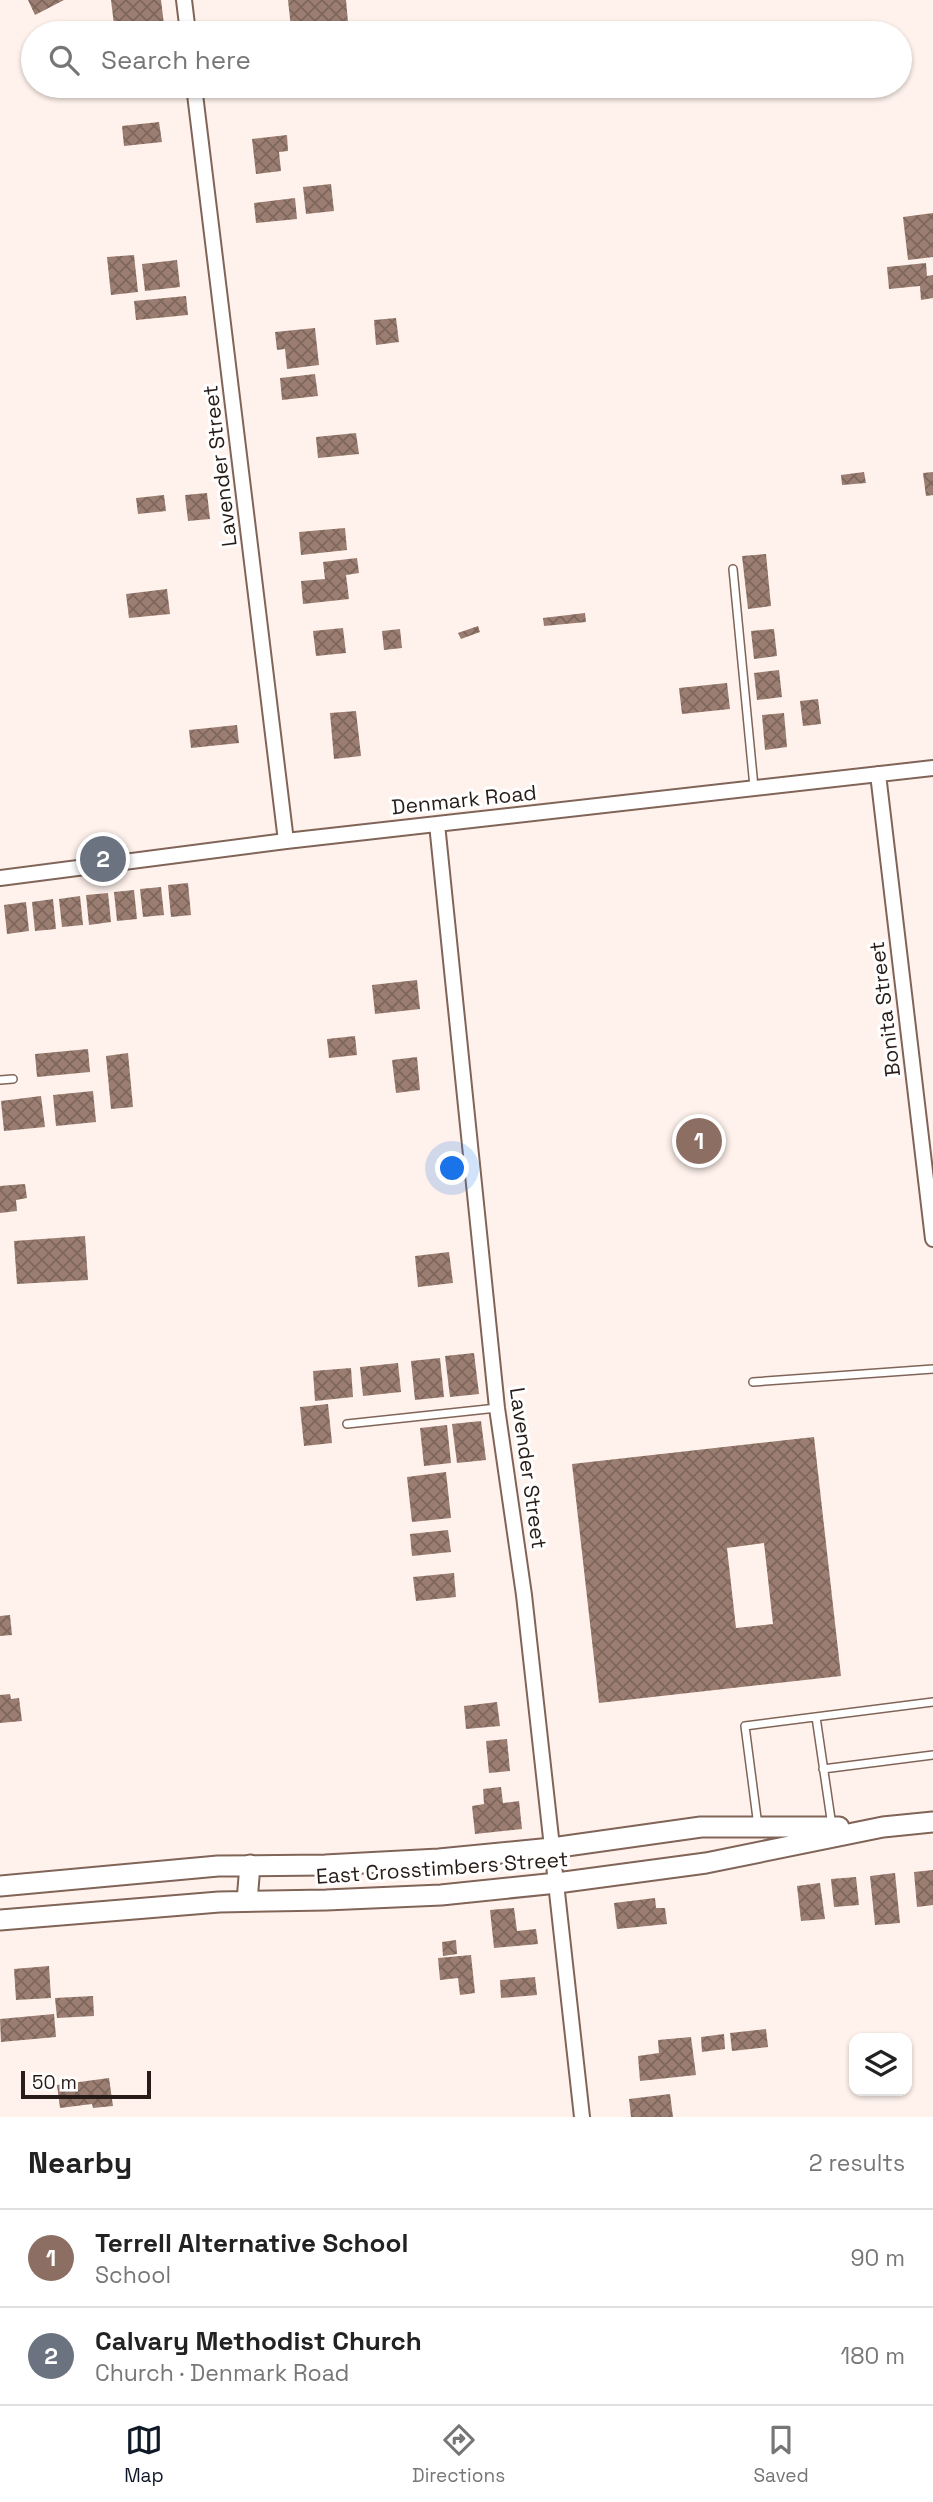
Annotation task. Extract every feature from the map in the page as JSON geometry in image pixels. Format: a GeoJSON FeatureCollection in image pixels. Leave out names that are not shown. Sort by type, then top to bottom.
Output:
{"type":"FeatureCollection","features":[{"type":"Feature","properties":{"kind":"main road","name":"East Crosstimbers Street"},"geometry":{"type":"LineString","coordinates":[[0,1886],[218,1866],[325,1865],[439,1859],[552,1848],[701,1827],[883,1827],[933,1822]]}},
{"type":"Feature","properties":{"kind":"main road","name":"East Crosstimbers Street"},"geometry":{"type":"LineString","coordinates":[[0,1920],[247,1901],[442,1895],[557,1883],[706,1863],[883,1827]]}},
{"type":"Feature","properties":{"kind":"main road"},"geometry":{"type":"LineString","coordinates":[[247,1901],[250,1865]]}},
{"type":"Feature","properties":{"kind":"street"},"geometry":{"type":"LineString","coordinates":[[184,0],[187,21]]}},
{"type":"Feature","properties":{"kind":"street","name":"Lavender Street"},"geometry":{"type":"LineString","coordinates":[[195,98],[286,841]]}},
{"type":"Feature","properties":{"kind":"street","name":"Denmark Road"},"geometry":{"type":"LineString","coordinates":[[0,878],[286,841],[933,768]]}},
{"type":"Feature","properties":{"kind":"street","name":"Bonita Street"},"geometry":{"type":"LineString","coordinates":[[878,774],[933,1239]]}},
{"type":"Feature","properties":{"kind":"street","name":"Lavender Street"},"geometry":{"type":"LineString","coordinates":[[437,824],[497,1408],[524,1595],[582,2117]]}},
{"type":"Feature","properties":{"kind":"lane"},"geometry":{"type":"LineString","coordinates":[[733,569],[754,788]]}},
{"type":"Feature","properties":{"kind":"lane"},"geometry":{"type":"LineString","coordinates":[[0,1080],[13,1079]]}},
{"type":"Feature","properties":{"kind":"lane"},"geometry":{"type":"LineString","coordinates":[[753,1382],[933,1369]]}},
{"type":"Feature","properties":{"kind":"lane"},"geometry":{"type":"LineString","coordinates":[[347,1424],[497,1408]]}},
{"type":"Feature","properties":{"kind":"lane"},"geometry":{"type":"LineString","coordinates":[[758,1827],[745,1726],[933,1702]]}},
{"type":"Feature","properties":{"kind":"lane"},"geometry":{"type":"LineString","coordinates":[[816,1717],[832,1827]]}},
{"type":"Feature","properties":{"kind":"lane"},"geometry":{"type":"LineString","coordinates":[[823,1769],[933,1755]]}},
{"type":"Feature","properties":{"kind":"building"},"geometry":{"type":"Polygon","coordinates":[[[28,0],[64,0],[35,15],[28,0]]]}},
{"type":"Feature","properties":{"kind":"building"},"geometry":{"type":"Polygon","coordinates":[[[111,0],[161,0],[164,21],[114,21],[111,0]]]}},
{"type":"Feature","properties":{"kind":"building"},"geometry":{"type":"Polygon","coordinates":[[[288,0],[346,0],[348,21],[290,21],[288,0]]]}},
{"type":"Feature","properties":{"kind":"building"},"geometry":{"type":"Polygon","coordinates":[[[159,122],[162,142],[124,146],[122,126],[159,122]]]}},
{"type":"Feature","properties":{"kind":"building"},"geometry":{"type":"Polygon","coordinates":[[[287,135],[288,151],[279,152],[281,171],[256,174],[252,139],[287,135]]]}},
{"type":"Feature","properties":{"kind":"building"},"geometry":{"type":"Polygon","coordinates":[[[331,184],[334,211],[306,214],[303,187],[331,184]]]}},
{"type":"Feature","properties":{"kind":"building"},"geometry":{"type":"Polygon","coordinates":[[[295,198],[297,219],[256,223],[254,203],[295,198]]]}},
{"type":"Feature","properties":{"kind":"building"},"geometry":{"type":"Polygon","coordinates":[[[933,213],[933,257],[908,260],[903,217],[933,213]]]}},
{"type":"Feature","properties":{"kind":"building"},"geometry":{"type":"Polygon","coordinates":[[[134,255],[138,292],[111,295],[107,257],[134,255]]]}},
{"type":"Feature","properties":{"kind":"building"},"geometry":{"type":"Polygon","coordinates":[[[177,260],[180,287],[145,291],[142,264],[177,260]]]}},
{"type":"Feature","properties":{"kind":"building"},"geometry":{"type":"Polygon","coordinates":[[[926,263],[927,276],[933,275],[933,298],[921,300],[920,286],[889,289],[887,267],[926,263]]]}},
{"type":"Feature","properties":{"kind":"building"},"geometry":{"type":"Polygon","coordinates":[[[186,296],[188,315],[136,320],[134,301],[186,296]]]}},
{"type":"Feature","properties":{"kind":"building"},"geometry":{"type":"Polygon","coordinates":[[[396,318],[399,342],[376,345],[374,320],[396,318]]]}},
{"type":"Feature","properties":{"kind":"building"},"geometry":{"type":"Polygon","coordinates":[[[315,328],[319,365],[287,369],[285,349],[277,350],[275,332],[315,328]]]}},
{"type":"Feature","properties":{"kind":"building"},"geometry":{"type":"Polygon","coordinates":[[[315,374],[318,396],[282,400],[280,378],[315,374]]]}},
{"type":"Feature","properties":{"kind":"building"},"geometry":{"type":"Polygon","coordinates":[[[356,433],[359,454],[318,458],[316,437],[356,433]]]}},
{"type":"Feature","properties":{"kind":"building"},"geometry":{"type":"Polygon","coordinates":[[[864,472],[866,483],[842,485],[841,475],[864,472]]]}},
{"type":"Feature","properties":{"kind":"building"},"geometry":{"type":"Polygon","coordinates":[[[933,472],[933,495],[926,496],[923,473],[933,472]]]}},
{"type":"Feature","properties":{"kind":"building"},"geometry":{"type":"Polygon","coordinates":[[[207,493],[210,519],[188,521],[185,495],[207,493]]]}},
{"type":"Feature","properties":{"kind":"building"},"geometry":{"type":"Polygon","coordinates":[[[164,495],[166,511],[138,514],[136,498],[164,495]]]}},
{"type":"Feature","properties":{"kind":"building"},"geometry":{"type":"Polygon","coordinates":[[[345,528],[347,550],[301,555],[299,532],[345,528]]]}},
{"type":"Feature","properties":{"kind":"building"},"geometry":{"type":"Polygon","coordinates":[[[766,554],[771,606],[748,609],[742,556],[766,554]]]}},
{"type":"Feature","properties":{"kind":"building"},"geometry":{"type":"Polygon","coordinates":[[[357,558],[359,573],[346,575],[349,599],[303,604],[301,581],[325,579],[323,562],[357,558]]]}},
{"type":"Feature","properties":{"kind":"building"},"geometry":{"type":"Polygon","coordinates":[[[167,589],[170,614],[129,618],[126,594],[167,589]]]}},
{"type":"Feature","properties":{"kind":"building"},"geometry":{"type":"Polygon","coordinates":[[[585,613],[586,622],[544,626],[543,618],[585,613]]]}},
{"type":"Feature","properties":{"kind":"building"},"geometry":{"type":"Polygon","coordinates":[[[478,626],[480,632],[461,639],[458,633],[478,626]]]}},
{"type":"Feature","properties":{"kind":"building"},"geometry":{"type":"Polygon","coordinates":[[[343,628],[346,653],[316,656],[313,631],[343,628]]]}},
{"type":"Feature","properties":{"kind":"building"},"geometry":{"type":"Polygon","coordinates":[[[400,629],[402,648],[384,650],[382,631],[400,629]]]}},
{"type":"Feature","properties":{"kind":"building"},"geometry":{"type":"Polygon","coordinates":[[[774,629],[777,656],[754,659],[751,631],[774,629]]]}},
{"type":"Feature","properties":{"kind":"building"},"geometry":{"type":"Polygon","coordinates":[[[779,670],[782,697],[757,700],[754,673],[779,670]]]}},
{"type":"Feature","properties":{"kind":"building"},"geometry":{"type":"Polygon","coordinates":[[[727,683],[730,709],[682,714],[679,688],[727,683]]]}},
{"type":"Feature","properties":{"kind":"building"},"geometry":{"type":"Polygon","coordinates":[[[818,699],[821,724],[803,726],[800,701],[818,699]]]}},
{"type":"Feature","properties":{"kind":"building"},"geometry":{"type":"Polygon","coordinates":[[[356,711],[361,756],[334,759],[330,713],[356,711]]]}},
{"type":"Feature","properties":{"kind":"building"},"geometry":{"type":"Polygon","coordinates":[[[784,713],[787,747],[765,750],[762,715],[784,713]]]}},
{"type":"Feature","properties":{"kind":"building"},"geometry":{"type":"Polygon","coordinates":[[[237,725],[239,743],[191,748],[189,730],[237,725]]]}},
{"type":"Feature","properties":{"kind":"building"},"geometry":{"type":"Polygon","coordinates":[[[188,883],[191,915],[171,917],[168,885],[188,883]]]}},
{"type":"Feature","properties":{"kind":"building"},"geometry":{"type":"Polygon","coordinates":[[[161,887],[164,915],[143,917],[140,889],[161,887]]]}},
{"type":"Feature","properties":{"kind":"building"},"geometry":{"type":"Polygon","coordinates":[[[134,890],[137,919],[117,921],[114,892],[134,890]]]}},
{"type":"Feature","properties":{"kind":"building"},"geometry":{"type":"Polygon","coordinates":[[[108,893],[111,922],[89,925],[86,895],[108,893]]]}},
{"type":"Feature","properties":{"kind":"building"},"geometry":{"type":"Polygon","coordinates":[[[80,896],[83,925],[62,927],[59,899],[80,896]]]}},
{"type":"Feature","properties":{"kind":"building"},"geometry":{"type":"Polygon","coordinates":[[[53,899],[56,929],[35,931],[32,902],[53,899]]]}},
{"type":"Feature","properties":{"kind":"building"},"geometry":{"type":"Polygon","coordinates":[[[26,902],[29,931],[7,934],[4,905],[26,902]]]}},
{"type":"Feature","properties":{"kind":"building"},"geometry":{"type":"Polygon","coordinates":[[[417,980],[420,1009],[375,1014],[372,985],[417,980]]]}},
{"type":"Feature","properties":{"kind":"building"},"geometry":{"type":"Polygon","coordinates":[[[355,1036],[357,1055],[329,1058],[327,1039],[355,1036]]]}},
{"type":"Feature","properties":{"kind":"building"},"geometry":{"type":"Polygon","coordinates":[[[88,1049],[90,1072],[37,1077],[35,1054],[88,1049]]]}},
{"type":"Feature","properties":{"kind":"building"},"geometry":{"type":"Polygon","coordinates":[[[128,1053],[133,1107],[111,1109],[106,1056],[128,1053]]]}},
{"type":"Feature","properties":{"kind":"building"},"geometry":{"type":"Polygon","coordinates":[[[417,1057],[420,1090],[396,1093],[392,1060],[417,1057]]]}},
{"type":"Feature","properties":{"kind":"building"},"geometry":{"type":"Polygon","coordinates":[[[93,1091],[96,1122],[56,1126],[53,1095],[93,1091]]]}},
{"type":"Feature","properties":{"kind":"building"},"geometry":{"type":"Polygon","coordinates":[[[41,1096],[45,1127],[4,1131],[1,1101],[41,1096]]]}},
{"type":"Feature","properties":{"kind":"building"},"geometry":{"type":"Polygon","coordinates":[[[25,1184],[27,1198],[16,1200],[17,1211],[0,1213],[0,1186],[25,1184]]]}},
{"type":"Feature","properties":{"kind":"building"},"geometry":{"type":"Polygon","coordinates":[[[85,1236],[88,1280],[17,1284],[14,1241],[85,1236]]]}},
{"type":"Feature","properties":{"kind":"building"},"geometry":{"type":"Polygon","coordinates":[[[449,1252],[453,1283],[418,1287],[415,1256],[449,1252]]]}},
{"type":"Feature","properties":{"kind":"building"},"geometry":{"type":"Polygon","coordinates":[[[474,1353],[479,1394],[450,1397],[445,1356],[474,1353]]]}},
{"type":"Feature","properties":{"kind":"building"},"geometry":{"type":"Polygon","coordinates":[[[440,1358],[444,1397],[415,1400],[411,1361],[440,1358]]]}},
{"type":"Feature","properties":{"kind":"building"},"geometry":{"type":"Polygon","coordinates":[[[398,1363],[401,1392],[363,1396],[360,1367],[398,1363]]]}},
{"type":"Feature","properties":{"kind":"building"},"geometry":{"type":"Polygon","coordinates":[[[351,1368],[353,1397],[315,1401],[313,1371],[351,1368]]]}},
{"type":"Feature","properties":{"kind":"building"},"geometry":{"type":"Polygon","coordinates":[[[328,1404],[332,1443],[304,1446],[300,1407],[328,1404]]]}},
{"type":"Feature","properties":{"kind":"building"},"geometry":{"type":"Polygon","coordinates":[[[481,1421],[486,1460],[457,1463],[452,1424],[481,1421]]]}},
{"type":"Feature","properties":{"kind":"building"},"geometry":{"type":"Polygon","coordinates":[[[447,1425],[451,1463],[424,1466],[420,1428],[447,1425]]]}},
{"type":"Feature","properties":{"kind":"building"},"geometry":{"type":"Polygon","coordinates":[[[814,1437],[841,1676],[599,1703],[572,1464],[814,1437]],[[764,1543],[727,1548],[736,1628],[773,1624],[764,1543]]]}},
{"type":"Feature","properties":{"kind":"building"},"geometry":{"type":"Polygon","coordinates":[[[446,1472],[451,1518],[412,1522],[407,1477],[446,1472]]]}},
{"type":"Feature","properties":{"kind":"building"},"geometry":{"type":"Polygon","coordinates":[[[448,1530],[451,1552],[412,1556],[410,1534],[448,1530]]]}},
{"type":"Feature","properties":{"kind":"building"},"geometry":{"type":"Polygon","coordinates":[[[454,1573],[456,1597],[416,1601],[413,1577],[454,1573]]]}},
{"type":"Feature","properties":{"kind":"building"},"geometry":{"type":"Polygon","coordinates":[[[10,1615],[12,1635],[0,1636],[0,1616],[10,1615]]]}},
{"type":"Feature","properties":{"kind":"building"},"geometry":{"type":"Polygon","coordinates":[[[10,1694],[11,1699],[19,1698],[22,1721],[0,1723],[0,1695],[10,1694]]]}},
{"type":"Feature","properties":{"kind":"building"},"geometry":{"type":"Polygon","coordinates":[[[497,1702],[500,1726],[466,1729],[464,1706],[497,1702]]]}},
{"type":"Feature","properties":{"kind":"building"},"geometry":{"type":"Polygon","coordinates":[[[507,1739],[510,1771],[489,1773],[486,1741],[507,1739]]]}},
{"type":"Feature","properties":{"kind":"building"},"geometry":{"type":"Polygon","coordinates":[[[501,1787],[503,1803],[519,1801],[522,1829],[475,1834],[472,1806],[484,1804],[483,1789],[501,1787]]]}},
{"type":"Feature","properties":{"kind":"building"},"geometry":{"type":"Polygon","coordinates":[[[933,1870],[933,1905],[917,1907],[914,1872],[933,1870]]]}},
{"type":"Feature","properties":{"kind":"building"},"geometry":{"type":"Polygon","coordinates":[[[895,1873],[900,1923],[875,1925],[870,1876],[895,1873]]]}},
{"type":"Feature","properties":{"kind":"building"},"geometry":{"type":"Polygon","coordinates":[[[856,1877],[859,1905],[834,1907],[831,1879],[856,1877]]]}},
{"type":"Feature","properties":{"kind":"building"},"geometry":{"type":"Polygon","coordinates":[[[820,1883],[825,1919],[801,1921],[797,1886],[820,1883]]]}},
{"type":"Feature","properties":{"kind":"building"},"geometry":{"type":"Polygon","coordinates":[[[655,1898],[656,1908],[665,1908],[667,1924],[617,1929],[614,1903],[655,1898]]]}},
{"type":"Feature","properties":{"kind":"building"},"geometry":{"type":"Polygon","coordinates":[[[514,1908],[517,1931],[536,1929],[538,1944],[494,1948],[490,1910],[514,1908]]]}},
{"type":"Feature","properties":{"kind":"building"},"geometry":{"type":"Polygon","coordinates":[[[456,1940],[457,1954],[443,1956],[442,1942],[456,1940]]]}},
{"type":"Feature","properties":{"kind":"building"},"geometry":{"type":"Polygon","coordinates":[[[471,1955],[475,1993],[460,1995],[458,1978],[440,1980],[438,1958],[471,1955]]]}},
{"type":"Feature","properties":{"kind":"building"},"geometry":{"type":"Polygon","coordinates":[[[49,1966],[51,1998],[16,2000],[14,1969],[49,1966]]]}},
{"type":"Feature","properties":{"kind":"building"},"geometry":{"type":"Polygon","coordinates":[[[535,1977],[537,1995],[501,1998],[500,1980],[535,1977]]]}},
{"type":"Feature","properties":{"kind":"building"},"geometry":{"type":"Polygon","coordinates":[[[93,1996],[94,2016],[57,2018],[55,1998],[93,1996]]]}},
{"type":"Feature","properties":{"kind":"building"},"geometry":{"type":"Polygon","coordinates":[[[54,2014],[56,2037],[1,2042],[0,2019],[54,2014]]]}},
{"type":"Feature","properties":{"kind":"building"},"geometry":{"type":"Polygon","coordinates":[[[766,2029],[768,2047],[732,2051],[730,2033],[766,2029]]]}},
{"type":"Feature","properties":{"kind":"building"},"geometry":{"type":"Polygon","coordinates":[[[724,2034],[725,2049],[702,2052],[701,2037],[724,2034]]]}},
{"type":"Feature","properties":{"kind":"building"},"geometry":{"type":"Polygon","coordinates":[[[691,2037],[696,2075],[640,2081],[638,2056],[659,2053],[658,2040],[691,2037]]]}},
{"type":"Feature","properties":{"kind":"building"},"geometry":{"type":"Polygon","coordinates":[[[109,2078],[113,2106],[93,2108],[92,2104],[60,2108],[57,2085],[109,2078]]]}},
{"type":"Feature","properties":{"kind":"building"},"geometry":{"type":"Polygon","coordinates":[[[670,2094],[673,2117],[631,2117],[629,2099],[670,2094]]]}},
{"type":"Feature","properties":{"kind":"place","name":"Calvary Methodist Church"},"geometry":{"type":"Point","coordinates":[103,859]}},
{"type":"Feature","properties":{"kind":"place","name":"Terrell Alternative School"},"geometry":{"type":"Point","coordinates":[699,1141]}}]}
